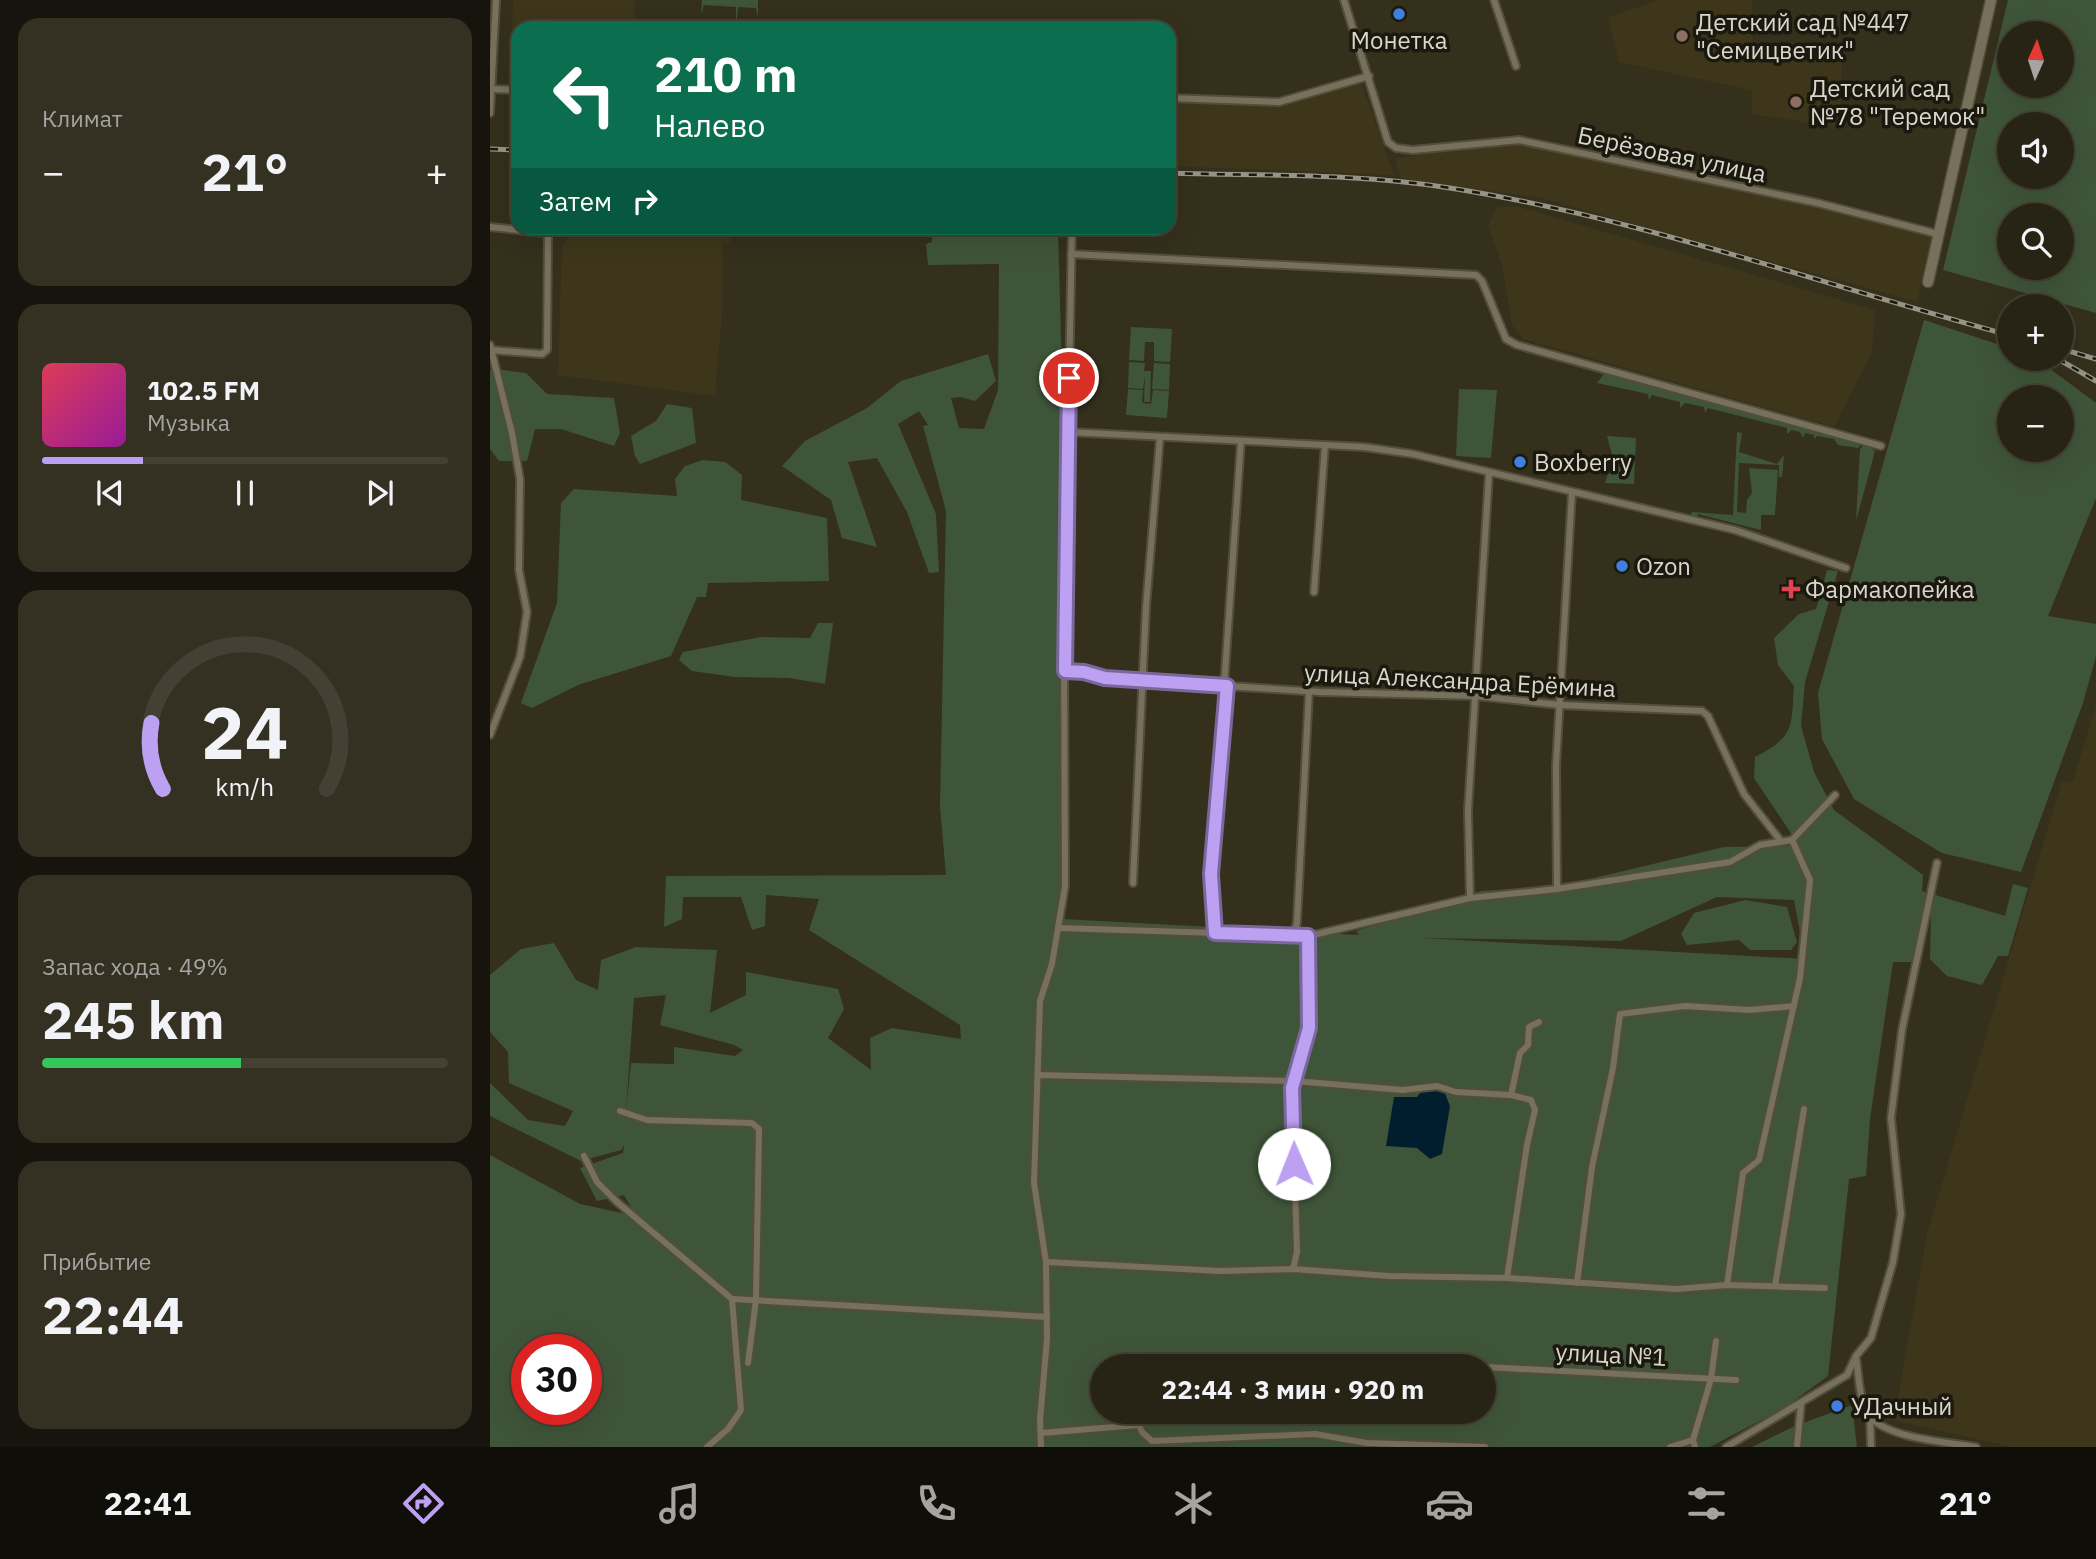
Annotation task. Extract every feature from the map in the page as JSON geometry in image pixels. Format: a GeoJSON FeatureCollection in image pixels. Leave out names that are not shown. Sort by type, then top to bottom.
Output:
{"type":"FeatureCollection","features":[{"type":"Feature","properties":{"kind":"street"},"geometry":{"type":"LineString","coordinates":[[490,113],[496,0]]}},
{"type":"Feature","properties":{"kind":"street"},"geometry":{"type":"LineString","coordinates":[[1176,98],[1279,102],[1369,76],[1344,0]]}},
{"type":"Feature","properties":{"kind":"street"},"geometry":{"type":"LineString","coordinates":[[1494,0],[1516,66]]}},
{"type":"Feature","properties":{"kind":"street"},"geometry":{"type":"LineString","coordinates":[[1927,282],[1991,0]]}},
{"type":"Feature","properties":{"kind":"street","name":"Берёзовая улица"},"geometry":{"type":"LineString","coordinates":[[1369,76],[1388,142],[1396,148],[1413,150],[1519,140],[1818,204],[1938,234]]}},
{"type":"Feature","properties":{"kind":"street"},"geometry":{"type":"LineString","coordinates":[[491,89],[511,90]]}},
{"type":"Feature","properties":{"kind":"street"},"geometry":{"type":"LineString","coordinates":[[490,227],[511,229]]}},
{"type":"Feature","properties":{"kind":"street"},"geometry":{"type":"LineString","coordinates":[[490,735],[520,657],[527,612],[519,570],[520,479],[491,348],[542,354],[547,351],[548,235]]}},
{"type":"Feature","properties":{"kind":"street"},"geometry":{"type":"LineString","coordinates":[[1041,1447],[1046,1262],[1034,1183],[1040,1001],[1052,964],[1065,886],[1065,671],[1072,235]]}},
{"type":"Feature","properties":{"kind":"street"},"geometry":{"type":"LineString","coordinates":[[1072,254],[1476,275],[1482,281],[1506,339],[1517,345],[1881,446]]}},
{"type":"Feature","properties":{"kind":"street"},"geometry":{"type":"LineString","coordinates":[[1068,432],[1325,445],[1413,454],[1735,530],[1846,568]]}},
{"type":"Feature","properties":{"kind":"street"},"geometry":{"type":"LineString","coordinates":[[1133,883],[1160,437]]}},
{"type":"Feature","properties":{"kind":"street"},"geometry":{"type":"LineString","coordinates":[[1215,933],[1211,874],[1227,686],[1241,441]]}},
{"type":"Feature","properties":{"kind":"street"},"geometry":{"type":"LineString","coordinates":[[1314,592],[1325,445]]}},
{"type":"Feature","properties":{"kind":"street"},"geometry":{"type":"LineString","coordinates":[[1470,898],[1468,810],[1489,472]]}},
{"type":"Feature","properties":{"kind":"street"},"geometry":{"type":"LineString","coordinates":[[1556,889],[1554,822],[1572,492]]}},
{"type":"Feature","properties":{"kind":"street","name":"улица Александра Ерёмина"},"geometry":{"type":"LineString","coordinates":[[1065,671],[1084,672],[1105,678],[1227,686],[1477,696],[1560,705],[1702,711],[1708,716],[1744,794],[1780,840]]}},
{"type":"Feature","properties":{"kind":"street"},"geometry":{"type":"LineString","coordinates":[[1294,935],[1297,922],[1309,691]]}},
{"type":"Feature","properties":{"kind":"street"},"geometry":{"type":"LineString","coordinates":[[1058,928],[1308,936],[1470,898],[1556,889],[1730,862],[1759,845],[1792,840],[1835,795]]}},
{"type":"Feature","properties":{"kind":"street"},"geometry":{"type":"LineString","coordinates":[[1727,1285],[1743,1174],[1759,1160],[1800,978],[1810,880],[1792,840]]}},
{"type":"Feature","properties":{"kind":"street"},"geometry":{"type":"LineString","coordinates":[[1726,1447],[1847,1375],[1856,1356],[1871,1338],[1893,1262],[1901,1214],[1891,1118],[1902,1030],[1937,863]]}},
{"type":"Feature","properties":{"kind":"street"},"geometry":{"type":"LineString","coordinates":[[1293,1269],[1297,1252],[1294,1082],[1309,1028],[1308,936]]}},
{"type":"Feature","properties":{"kind":"street"},"geometry":{"type":"LineString","coordinates":[[1577,1283],[1592,1167],[1613,1068],[1620,1014],[1685,1006],[1750,1010],[1794,1006]]}},
{"type":"Feature","properties":{"kind":"street"},"geometry":{"type":"LineString","coordinates":[[1511,1096],[1521,1053],[1528,1045],[1529,1027],[1539,1022]]}},
{"type":"Feature","properties":{"kind":"street"},"geometry":{"type":"LineString","coordinates":[[1038,1075],[1294,1082],[1403,1090],[1437,1086],[1456,1092],[1531,1100],[1535,1110],[1527,1145],[1507,1278]]}},
{"type":"Feature","properties":{"kind":"street"},"geometry":{"type":"LineString","coordinates":[[1775,1286],[1804,1109]]}},
{"type":"Feature","properties":{"kind":"street"},"geometry":{"type":"LineString","coordinates":[[620,1111],[647,1120],[752,1123],[759,1129],[755,1299],[748,1363]]}},
{"type":"Feature","properties":{"kind":"street"},"geometry":{"type":"LineString","coordinates":[[584,1156],[597,1182],[617,1202],[732,1299],[1046,1317]]}},
{"type":"Feature","properties":{"kind":"street"},"geometry":{"type":"LineString","coordinates":[[1046,1262],[1222,1271],[1293,1269],[1390,1276],[1507,1278],[1676,1289],[1727,1285],[1825,1288]]}},
{"type":"Feature","properties":{"kind":"street"},"geometry":{"type":"LineString","coordinates":[[707,1447],[729,1429],[741,1410],[732,1299]]}},
{"type":"Feature","properties":{"kind":"street"},"geometry":{"type":"LineString","coordinates":[[1670,1447],[1694,1444],[1711,1379],[1716,1341]]}},
{"type":"Feature","properties":{"kind":"street"},"geometry":{"type":"LineString","coordinates":[[1856,1356],[1862,1395],[1870,1416],[1871,1447]]}},
{"type":"Feature","properties":{"kind":"street","name":"улица №1"},"geometry":{"type":"LineString","coordinates":[[1496,1368],[1736,1380]]}},
{"type":"Feature","properties":{"kind":"street"},"geometry":{"type":"LineString","coordinates":[[1797,1447],[1801,1404]]}},
{"type":"Feature","properties":{"kind":"street"},"geometry":{"type":"LineString","coordinates":[[1870,1416],[1894,1432],[1976,1447]]}},
{"type":"Feature","properties":{"kind":"street"},"geometry":{"type":"LineString","coordinates":[[1041,1433],[1139,1425],[1152,1441],[1315,1434],[1367,1443],[1485,1447]]}},
{"type":"Feature","properties":{"kind":"shaded area"},"geometry":{"type":"Polygon","coordinates":[[[513,0],[635,0],[634,21],[512,21],[513,0]]]}},
{"type":"Feature","properties":{"kind":"shaded area","name":"Детский сад №447 \"Семицветик\""},"geometry":{"type":"Polygon","coordinates":[[[1659,0],[1752,0],[1753,55],[1842,61],[1839,127],[1752,114],[1752,90],[1619,62],[1608,17],[1659,0]]]}},
{"type":"Feature","properties":{"kind":"shaded area"},"geometry":{"type":"Polygon","coordinates":[[[1360,80],[1394,175],[1176,166],[1176,101],[1278,106],[1360,80]]]}},
{"type":"Feature","properties":{"kind":"shaded area"},"geometry":{"type":"Polygon","coordinates":[[[1512,142],[1817,206],[1932,236],[1917,302],[1541,198],[1401,179],[1395,159],[1462,146],[1512,142]]]}},
{"type":"Feature","properties":{"kind":"shaded area"},"geometry":{"type":"Polygon","coordinates":[[[1498,207],[1519,207],[1875,310],[1872,352],[1834,427],[1523,339],[1512,325],[1502,265],[1488,225],[1498,207]]]}},
{"type":"Feature","properties":{"kind":"shaded area"},"geometry":{"type":"Polygon","coordinates":[[[567,235],[731,235],[730,243],[723,243],[722,312],[715,396],[558,375],[562,248],[567,235]]]}},
{"type":"Feature","properties":{"kind":"shaded area"},"geometry":{"type":"Polygon","coordinates":[[[2096,706],[2096,1447],[2012,1447],[1894,1420],[1927,1234],[2062,781],[2072,783],[2096,706]]]}},
{"type":"Feature","properties":{"kind":"green space"},"geometry":{"type":"Polygon","coordinates":[[[702,0],[758,0],[758,17],[756,8],[738,7],[736,21],[736,7],[704,5],[701,14],[702,0]]]}},
{"type":"Feature","properties":{"kind":"green space"},"geometry":{"type":"Polygon","coordinates":[[[2008,0],[2096,0],[2096,313],[2074,307],[2074,294],[2028,294],[1943,270],[1997,46],[1997,98],[2074,98],[2074,21],[2003,21],[2008,0]]]}},
{"type":"Feature","properties":{"kind":"green space"},"geometry":{"type":"Polygon","coordinates":[[[932,235],[1058,235],[1063,413],[1060,646],[1063,919],[1359,935],[1356,931],[1481,891],[1557,887],[1724,847],[1791,846],[1797,842],[1754,778],[1755,757],[1778,743],[1791,722],[1794,686],[1778,665],[1774,638],[1799,614],[1816,609],[1827,570],[1838,571],[1805,682],[1801,726],[1814,772],[1834,810],[1923,875],[1922,891],[2005,916],[2013,884],[2028,888],[2008,956],[1998,956],[1982,985],[1947,976],[1930,959],[1931,918],[1924,920],[1911,962],[1893,962],[1870,1119],[1866,1176],[1849,1179],[1828,1376],[1784,1408],[1710,1447],[490,1447],[490,1155],[580,1204],[636,1216],[624,1195],[597,1201],[580,1168],[623,1153],[624,1145],[621,1150],[581,1161],[490,1116],[490,1083],[528,1120],[565,1126],[573,1111],[509,1083],[508,1052],[490,1032],[490,975],[521,949],[554,943],[576,980],[598,990],[601,960],[636,947],[717,950],[710,1013],[746,995],[746,972],[838,989],[844,1009],[828,1038],[871,1070],[870,1038],[892,1028],[961,1039],[960,1025],[809,930],[819,899],[766,895],[765,926],[752,930],[741,897],[683,897],[682,919],[664,927],[666,876],[946,875],[940,807],[946,511],[923,426],[928,425],[919,411],[898,424],[936,514],[939,572],[929,573],[907,512],[877,458],[848,462],[877,547],[842,538],[831,500],[782,466],[805,441],[867,408],[901,381],[988,354],[996,381],[975,401],[961,397],[951,398],[959,428],[984,429],[998,390],[999,264],[928,265],[926,244],[932,242],[932,235]],[[1717,897],[1621,941],[1422,938],[1805,959],[1794,900],[1717,897]],[[666,995],[634,998],[626,1111],[631,1063],[674,1064],[674,1047],[735,1056],[743,1050],[734,1045],[660,1025],[666,995]]]}},
{"type":"Feature","properties":{"kind":"green space"},"geometry":{"type":"Polygon","coordinates":[[[1924,320],[1997,344],[1997,371],[2053,371],[2072,385],[1997,385],[1997,462],[2074,462],[2074,387],[2096,403],[2096,498],[2048,616],[2096,624],[2096,656],[2083,703],[2021,872],[1942,853],[1854,799],[1822,739],[1818,693],[1924,320]]]}},
{"type":"Feature","properties":{"kind":"green space"},"geometry":{"type":"Polygon","coordinates":[[[1131,327],[1172,329],[1170,362],[1154,361],[1154,342],[1145,342],[1144,361],[1129,360],[1131,327]]]}},
{"type":"Feature","properties":{"kind":"green space"},"geometry":{"type":"Polygon","coordinates":[[[1129,362],[1145,363],[1144,371],[1151,371],[1150,402],[1144,402],[1145,375],[1143,389],[1128,388],[1129,362]]]}},
{"type":"Feature","properties":{"kind":"green space"},"geometry":{"type":"Polygon","coordinates":[[[1154,363],[1170,364],[1169,390],[1152,389],[1154,363]]]}},
{"type":"Feature","properties":{"kind":"green space"},"geometry":{"type":"Polygon","coordinates":[[[490,370],[526,373],[547,394],[614,398],[620,433],[614,446],[561,429],[535,429],[527,461],[499,461],[490,449],[490,370]]]}},
{"type":"Feature","properties":{"kind":"green space"},"geometry":{"type":"Polygon","coordinates":[[[1604,374],[1860,444],[1859,448],[1838,445],[1834,439],[1817,436],[1814,439],[1814,435],[1805,433],[1803,438],[1800,432],[1792,430],[1787,434],[1787,428],[1708,408],[1705,413],[1704,407],[1685,403],[1680,408],[1680,402],[1652,395],[1649,400],[1648,394],[1597,383],[1604,374]]]}},
{"type":"Feature","properties":{"kind":"green space"},"geometry":{"type":"Polygon","coordinates":[[[1128,389],[1143,390],[1142,403],[1151,404],[1153,390],[1169,391],[1167,418],[1126,415],[1128,389]]]}},
{"type":"Feature","properties":{"kind":"green space"},"geometry":{"type":"Polygon","coordinates":[[[1459,389],[1497,390],[1491,458],[1456,456],[1459,389]]]}},
{"type":"Feature","properties":{"kind":"green space"},"geometry":{"type":"Polygon","coordinates":[[[667,404],[692,408],[696,443],[640,464],[635,456],[631,436],[656,421],[667,404]]]}},
{"type":"Feature","properties":{"kind":"green space"},"geometry":{"type":"Polygon","coordinates":[[[1737,432],[1742,433],[1739,452],[1777,464],[1784,455],[1782,477],[1779,477],[1779,465],[1739,463],[1737,512],[1746,513],[1747,500],[1752,493],[1749,468],[1778,470],[1775,515],[1761,515],[1761,530],[1698,514],[1697,520],[1690,517],[1692,512],[1733,515],[1737,432]]]}},
{"type":"Feature","properties":{"kind":"green space"},"geometry":{"type":"Polygon","coordinates":[[[1607,436],[1636,438],[1634,484],[1605,483],[1613,458],[1607,436]]]}},
{"type":"Feature","properties":{"kind":"green space"},"geometry":{"type":"Polygon","coordinates":[[[1865,444],[1875,451],[1856,521],[1860,449],[1865,444]]]}},
{"type":"Feature","properties":{"kind":"green space"},"geometry":{"type":"Polygon","coordinates":[[[703,460],[725,462],[742,475],[741,500],[827,518],[829,581],[708,583],[706,597],[697,597],[671,656],[578,685],[532,708],[521,703],[557,603],[561,503],[574,489],[677,496],[675,479],[685,466],[703,460]]]}},
{"type":"Feature","properties":{"kind":"green space"},"geometry":{"type":"Polygon","coordinates":[[[818,623],[833,623],[825,684],[789,678],[735,677],[692,671],[679,660],[683,652],[761,637],[810,638],[818,623]]]}},
{"type":"Feature","properties":{"kind":"green space"},"geometry":{"type":"Polygon","coordinates":[[[1745,900],[1787,907],[1797,942],[1791,950],[1750,950],[1739,940],[1687,945],[1681,934],[1694,913],[1745,900]]]}},
{"type":"Feature","properties":{"kind":"green space"},"geometry":{"type":"Polygon","coordinates":[[[1852,1405],[1857,1447],[1752,1447],[1795,1426],[1852,1405]]]}},
{"type":"Feature","properties":{"kind":"water"},"geometry":{"type":"Polygon","coordinates":[[[1423,1089],[1444,1091],[1450,1106],[1442,1154],[1430,1159],[1417,1148],[1386,1146],[1394,1097],[1417,1097],[1423,1089]]]}},
{"type":"Feature","properties":{"kind":"railway"},"geometry":{"type":"LineString","coordinates":[[490,149],[511,150]]}},
{"type":"Feature","properties":{"kind":"railway"},"geometry":{"type":"LineString","coordinates":[[1176,173],[1380,180],[1450,188],[1521,201],[1731,254],[1997,332]]}},
{"type":"Feature","properties":{"kind":"railway"},"geometry":{"type":"LineString","coordinates":[[2074,353],[2096,359]]}},
{"type":"Feature","properties":{"kind":"railway"},"geometry":{"type":"LineString","coordinates":[[2074,368],[2096,381]]}},
{"type":"Feature","properties":{"kind":"place","name":"Монетка"},"geometry":{"type":"Point","coordinates":[1399,14]}},
{"type":"Feature","properties":{"kind":"place","name":"Детский сад №447 \"Семицветик\""},"geometry":{"type":"Point","coordinates":[1682,36]}},
{"type":"Feature","properties":{"kind":"place","name":"Детский сад №78 \"Теремок\""},"geometry":{"type":"Point","coordinates":[1796,102]}},
{"type":"Feature","properties":{"kind":"place","name":"Boxberry"},"geometry":{"type":"Point","coordinates":[1520,462]}},
{"type":"Feature","properties":{"kind":"place","name":"Ozon"},"geometry":{"type":"Point","coordinates":[1622,566]}},
{"type":"Feature","properties":{"kind":"place","name":"Фармакопейка"},"geometry":{"type":"Point","coordinates":[1791,589]}},
{"type":"Feature","properties":{"kind":"place","name":"УДачный"},"geometry":{"type":"Point","coordinates":[1837,1406]}},
{"type":"Feature","properties":{"kind":"route"},"geometry":{"type":"LineString","coordinates":[[1069,378],[1065,671],[1084,672],[1105,678],[1227,686],[1211,874],[1215,933],[1308,936],[1309,1028],[1292,1088],[1294,1164]]}}]}
